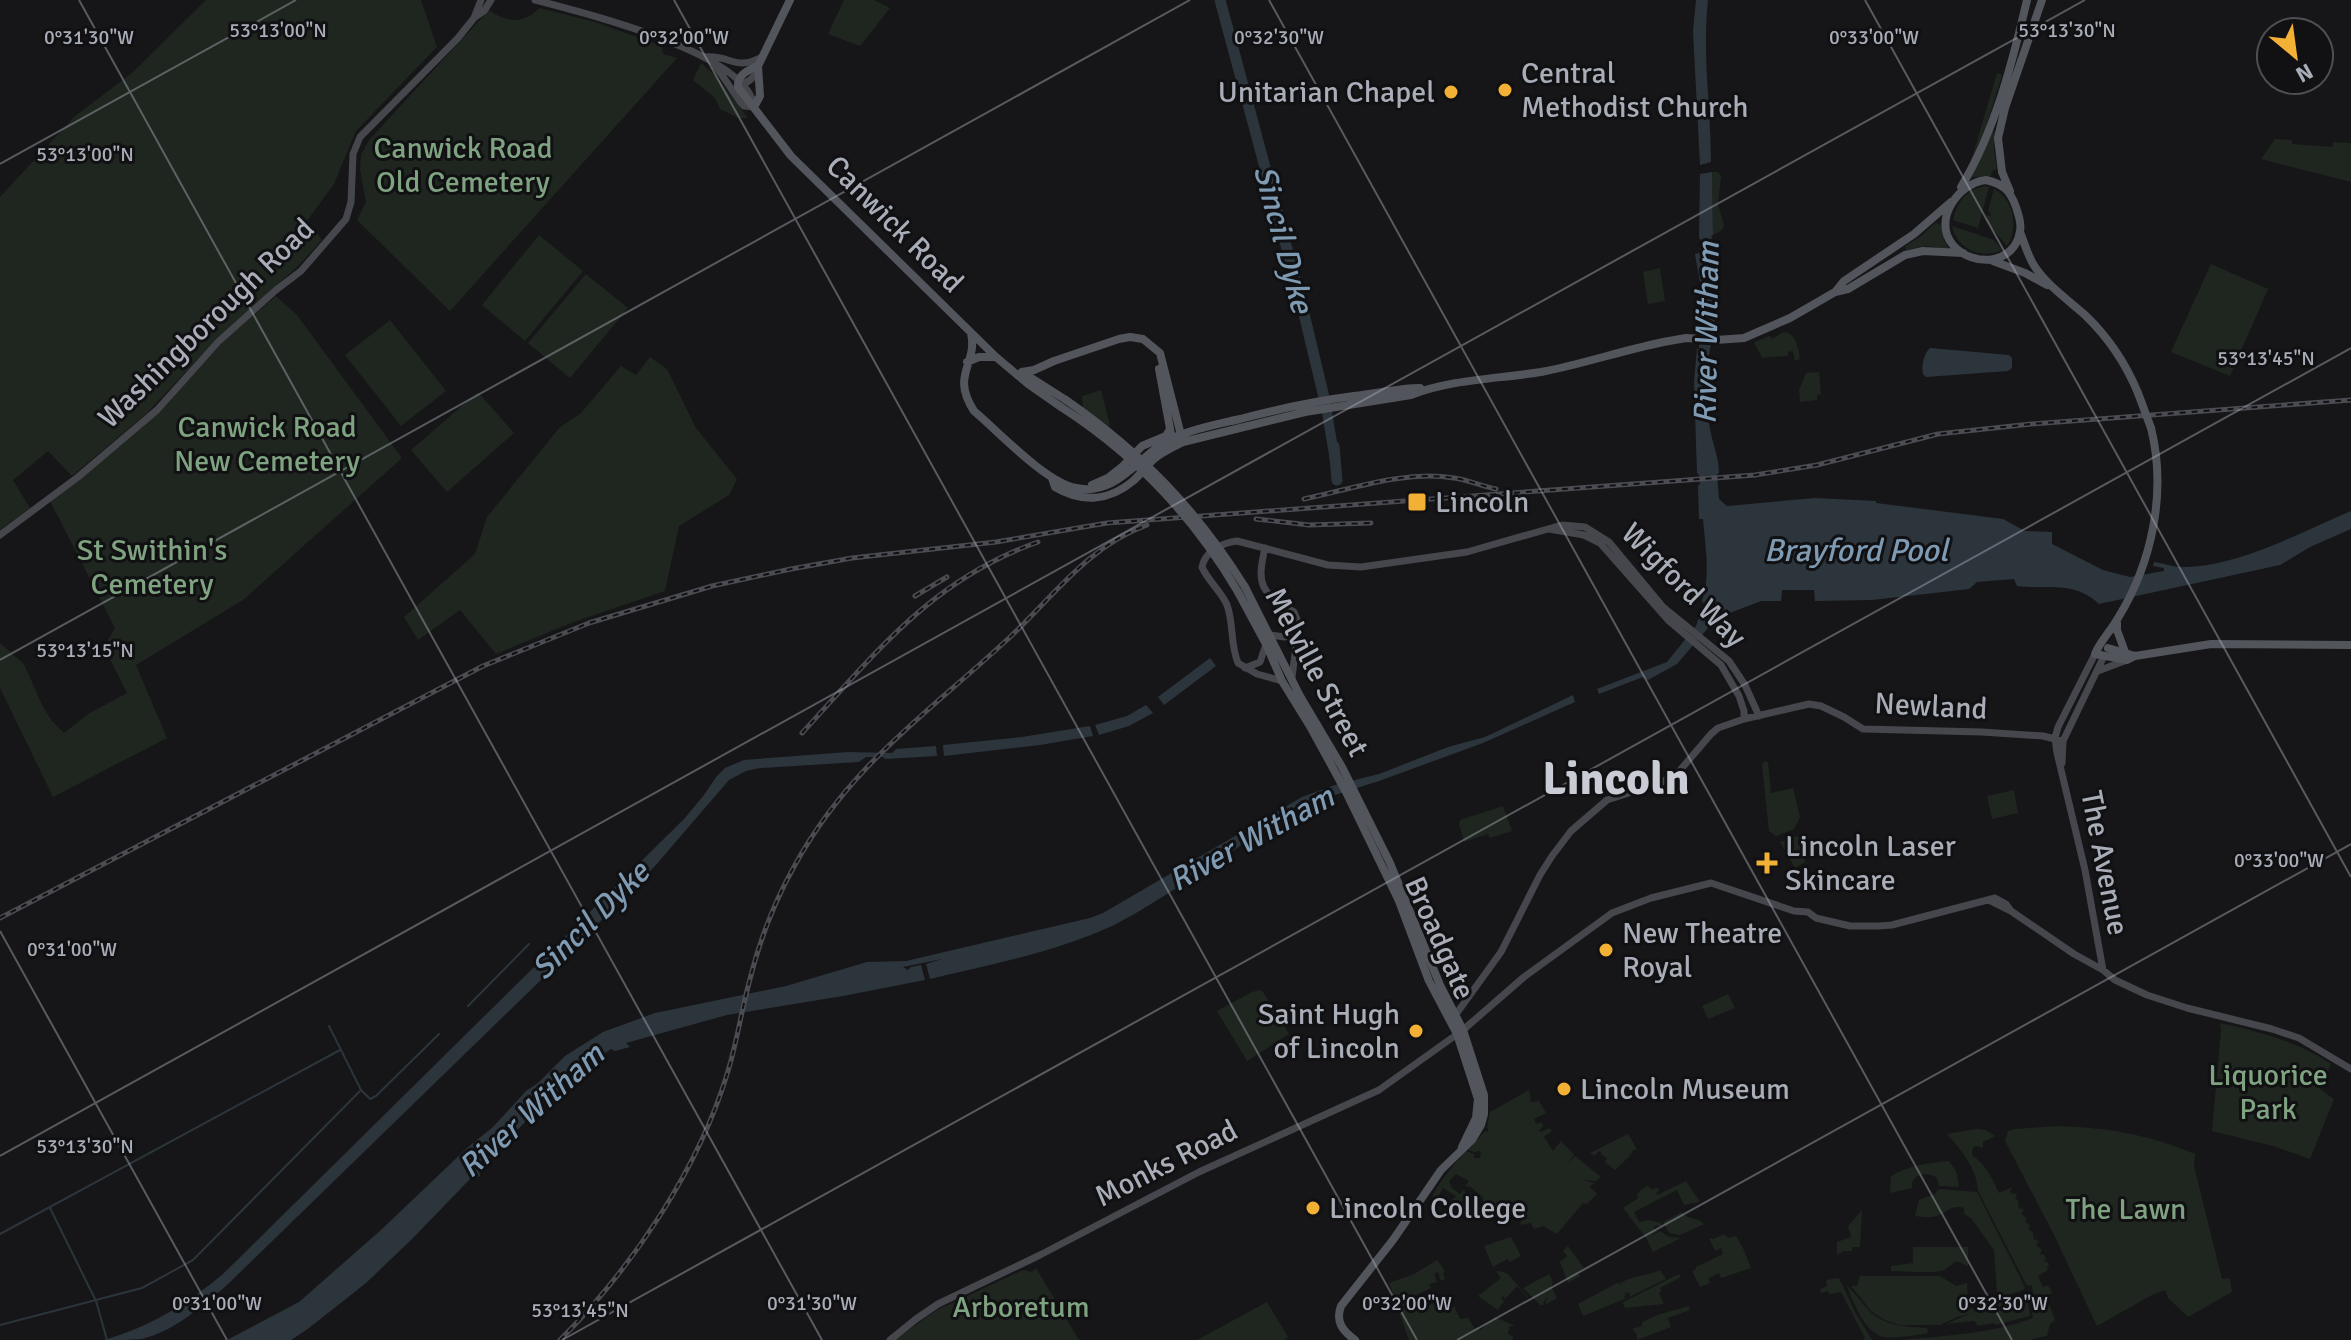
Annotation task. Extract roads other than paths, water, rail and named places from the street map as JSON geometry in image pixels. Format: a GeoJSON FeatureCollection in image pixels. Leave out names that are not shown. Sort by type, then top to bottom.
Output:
{"type":"FeatureCollection","features":[{"type":"Feature","properties":{"kind":"main road","name":"Washingborough Road"},"geometry":{"type":"LineString","coordinates":[[0,535],[78,477],[157,410],[218,342],[301,271],[346,219],[351,202],[353,154],[360,137],[458,38],[474,18],[481,0]]}},
{"type":"Feature","properties":{"kind":"main road"},"geometry":{"type":"LineString","coordinates":[[474,18],[484,11],[491,0]]}},
{"type":"Feature","properties":{"kind":"main road","name":"Canwick Road"},"geometry":{"type":"LineString","coordinates":[[535,0],[624,25],[704,57],[715,65],[744,106],[754,107],[791,156],[971,333],[1028,384],[1064,403]]}},
{"type":"Feature","properties":{"kind":"main road"},"geometry":{"type":"LineString","coordinates":[[739,83],[754,107],[760,96],[758,66],[790,0]]}},
{"type":"Feature","properties":{"kind":"main road"},"geometry":{"type":"LineString","coordinates":[[2042,0],[2005,108],[1998,138],[2002,172],[2032,263],[2058,292],[2089,318],[2113,346],[2127,370],[2151,428],[2156,470],[2151,538],[2141,570],[2117,626],[2064,715],[2059,739]]}},
{"type":"Feature","properties":{"kind":"main road"},"geometry":{"type":"LineString","coordinates":[[1963,253],[1950,241],[1947,217],[1988,133],[2012,62],[2027,2]]}},
{"type":"Feature","properties":{"kind":"main road"},"geometry":{"type":"LineString","coordinates":[[704,57],[717,56],[741,64],[762,56]]}},
{"type":"Feature","properties":{"kind":"main road","name":"Canwick Road"},"geometry":{"type":"LineString","coordinates":[[715,65],[724,68],[739,83]]}},
{"type":"Feature","properties":{"kind":"main road"},"geometry":{"type":"LineString","coordinates":[[739,83],[749,69],[758,66]]}},
{"type":"Feature","properties":{"kind":"main road"},"geometry":{"type":"LineString","coordinates":[[725,80],[739,83]]}},
{"type":"Feature","properties":{"kind":"main road"},"geometry":{"type":"LineString","coordinates":[[1835,292],[1844,281],[1914,234],[1965,187],[1986,180],[1997,182],[2010,192]]}},
{"type":"Feature","properties":{"kind":"main road"},"geometry":{"type":"LineString","coordinates":[[1993,261],[2011,250],[2020,232]]}},
{"type":"Feature","properties":{"kind":"main road"},"geometry":{"type":"LineString","coordinates":[[1052,478],[1055,487],[1066,493],[1100,499],[1135,479],[1176,438],[1193,430],[1418,387],[1426,389],[1576,365],[1659,343],[1693,338],[1744,338],[1801,312],[1835,292],[1848,289],[1905,255],[1923,251],[1963,253],[1993,261],[2025,273],[2058,292]]}},
{"type":"Feature","properties":{"kind":"main road"},"geometry":{"type":"LineString","coordinates":[[971,333],[972,350],[963,386],[968,402],[974,411],[1052,478],[1080,489],[1108,478],[1142,446],[1166,436],[1176,438]]}},
{"type":"Feature","properties":{"kind":"main road"},"geometry":{"type":"LineString","coordinates":[[1022,372],[1119,339],[1137,337],[1150,343],[1176,438]]}},
{"type":"Feature","properties":{"kind":"main road"},"geometry":{"type":"LineString","coordinates":[[967,362],[979,357],[996,357]]}},
{"type":"Feature","properties":{"kind":"main road"},"geometry":{"type":"LineString","coordinates":[[1049,364],[1045,375],[1049,388]]}},
{"type":"Feature","properties":{"kind":"main road","name":"Canwick Road"},"geometry":{"type":"LineString","coordinates":[[1010,367],[1049,388],[1064,403]]}},
{"type":"Feature","properties":{"kind":"main road"},"geometry":{"type":"LineString","coordinates":[[1064,403],[1120,439],[1164,481],[1213,539],[1241,590]]}},
{"type":"Feature","properties":{"kind":"main road","name":"Wigford Way"},"geometry":{"type":"LineString","coordinates":[[1265,548],[1342,567],[1467,552],[1549,529],[1577,533],[1600,543],[1647,598],[1700,642],[1729,661],[1759,716]]}},
{"type":"Feature","properties":{"kind":"main road"},"geometry":{"type":"LineString","coordinates":[[1237,541],[1265,548],[1260,567],[1264,587],[1278,604],[1294,612],[1299,624],[1287,679],[1245,668],[1236,658],[1231,620],[1225,602],[1204,573],[1202,564],[1206,556],[1226,543],[1237,541]]}},
{"type":"Feature","properties":{"kind":"main road","name":"Melville Street"},"geometry":{"type":"LineString","coordinates":[[1241,590],[1270,635],[1287,679]]}},
{"type":"Feature","properties":{"kind":"main road","name":"Melville Street"},"geometry":{"type":"LineString","coordinates":[[1241,590],[1311,728],[1349,791]]}},
{"type":"Feature","properties":{"kind":"main road"},"geometry":{"type":"LineString","coordinates":[[1270,635],[1285,637],[1299,624]]}},
{"type":"Feature","properties":{"kind":"main road"},"geometry":{"type":"LineString","coordinates":[[2117,626],[2129,656]]}},
{"type":"Feature","properties":{"kind":"main road","name":"Wigford Way"},"geometry":{"type":"LineString","coordinates":[[1700,642],[1730,678],[1741,702],[1744,719]]}},
{"type":"Feature","properties":{"kind":"main road"},"geometry":{"type":"LineString","coordinates":[[1245,668],[1260,662],[1266,644]]}},
{"type":"Feature","properties":{"kind":"main road"},"geometry":{"type":"LineString","coordinates":[[2096,672],[2129,656],[2211,644],[2351,645]]}},
{"type":"Feature","properties":{"kind":"main road"},"geometry":{"type":"LineString","coordinates":[[2101,652],[2129,656]]}},
{"type":"Feature","properties":{"kind":"main road"},"geometry":{"type":"LineString","coordinates":[[2059,739],[2096,672],[2101,652]]}},
{"type":"Feature","properties":{"kind":"main road","name":"Newland"},"geometry":{"type":"LineString","coordinates":[[1453,1018],[1501,952],[1552,856],[1571,831],[1599,805],[1614,796],[1657,785],[1676,775],[1718,728],[1809,704],[1836,713],[1863,729],[1954,731],[2059,739]]}},
{"type":"Feature","properties":{"kind":"main road","name":"The Avenue"},"geometry":{"type":"LineString","coordinates":[[2059,739],[2061,765],[2085,870],[2103,970]]}},
{"type":"Feature","properties":{"kind":"main road","name":"Broadgate"},"geometry":{"type":"LineString","coordinates":[[1349,791],[1460,1032],[1478,1099],[1476,1118],[1461,1148],[1441,1170],[1393,1240],[1341,1306],[1338,1319],[1344,1331],[1355,1340]]}},
{"type":"Feature","properties":{"kind":"main road","name":"Monks Road"},"geometry":{"type":"LineString","coordinates":[[890,1340],[938,1304],[1221,1161],[1379,1090],[1460,1032],[1524,977],[1581,934],[1612,913],[1645,900],[1713,883],[1794,911],[1808,912],[1816,918],[1850,926],[1879,926],[1997,898],[2006,908],[2103,970]]}},
{"type":"Feature","properties":{"kind":"main road"},"geometry":{"type":"LineString","coordinates":[[2103,970],[2115,980],[2164,1001],[2299,1038],[2351,1069]]}},
{"type":"Feature","properties":{"kind":"water"},"geometry":{"type":"Polygon","coordinates":[[[1696,0],[1708,0],[1706,61],[1711,162],[1700,165],[1693,31],[1696,0]]]}},
{"type":"Feature","properties":{"kind":"water"},"geometry":{"type":"Polygon","coordinates":[[[1712,172],[1713,235],[1699,239],[1700,174],[1712,172]]]}},
{"type":"Feature","properties":{"kind":"water"},"geometry":{"type":"Polygon","coordinates":[[[1714,248],[1717,299],[1713,331],[1700,330],[1704,306],[1695,254],[1714,248]]]}},
{"type":"Feature","properties":{"kind":"water"},"geometry":{"type":"Polygon","coordinates":[[[1930,348],[2009,355],[2012,368],[2008,371],[1926,377],[1923,364],[1930,348]]]}},
{"type":"Feature","properties":{"kind":"water","name":"Brayford Pool"},"geometry":{"type":"Polygon","coordinates":[[[1697,349],[1709,349],[1705,381],[1707,412],[1718,463],[1719,499],[1727,506],[1815,498],[1876,501],[2003,519],[2025,531],[2052,532],[2052,544],[2103,570],[2130,577],[2164,571],[2164,568],[2153,566],[2154,562],[2181,567],[2227,561],[2351,511],[2351,529],[2310,547],[2280,565],[2099,604],[2089,596],[2070,589],[2017,586],[2014,579],[1977,582],[1969,589],[1872,600],[1815,601],[1814,590],[1782,590],[1781,601],[1761,601],[1722,616],[1714,614],[1706,625],[1708,628],[1677,664],[1648,680],[1643,677],[1599,694],[1597,689],[1667,662],[1696,626],[1699,617],[1704,617],[1709,610],[1702,601],[1707,560],[1703,519],[1699,519],[1694,382],[1697,349]]]}},
{"type":"Feature","properties":{"kind":"water"},"geometry":{"type":"Polygon","coordinates":[[[1332,412],[1340,460],[1330,461],[1322,413],[1332,412]]]}},
{"type":"Feature","properties":{"kind":"water"},"geometry":{"type":"Polygon","coordinates":[[[1210,658],[1216,666],[1164,705],[1158,697],[1210,658]]]}},
{"type":"Feature","properties":{"kind":"water"},"geometry":{"type":"Polygon","coordinates":[[[1573,695],[1575,702],[1483,743],[1313,802],[1259,833],[1200,873],[1198,871],[1181,880],[1183,884],[1140,910],[1114,925],[1070,943],[930,979],[926,964],[942,959],[903,967],[908,970],[921,965],[925,980],[727,1015],[626,1043],[630,1047],[615,1051],[611,1049],[549,1097],[479,1170],[480,1176],[470,1179],[366,1283],[309,1328],[291,1340],[227,1340],[299,1302],[493,1127],[526,1091],[565,1056],[603,1032],[655,1013],[786,986],[867,962],[906,961],[1090,918],[1302,797],[1485,737],[1573,695]]]}},
{"type":"Feature","properties":{"kind":"water"},"geometry":{"type":"Polygon","coordinates":[[[1146,705],[1153,713],[1129,726],[1099,735],[1095,725],[1127,716],[1146,705]]]}},
{"type":"Feature","properties":{"kind":"water"},"geometry":{"type":"Polygon","coordinates":[[[1090,726],[1093,736],[944,756],[943,745],[1090,726]]]}},
{"type":"Feature","properties":{"kind":"water"},"geometry":{"type":"Polygon","coordinates":[[[936,746],[937,756],[866,757],[859,762],[760,768],[729,780],[655,866],[580,942],[227,1285],[177,1324],[154,1335],[142,1339],[104,1340],[137,1329],[168,1313],[224,1273],[684,819],[725,768],[744,760],[848,752],[892,753],[896,749],[936,746]]]}},
{"type":"Feature","properties":{"kind":"waterway","name":"Sincil Dyke"},"geometry":{"type":"LineString","coordinates":[[1220,0],[1300,297],[1327,410]]}},
{"type":"Feature","properties":{"kind":"waterway","name":"River Witham"},"geometry":{"type":"LineString","coordinates":[[1706,225],[1706,264]]}},
{"type":"Feature","properties":{"kind":"waterway","name":"River Witham"},"geometry":{"type":"LineString","coordinates":[[1702,363],[1710,316]]}},
{"type":"Feature","properties":{"kind":"waterway","name":"Sincil Dyke"},"geometry":{"type":"LineString","coordinates":[[1334,446],[1337,480]]}},
{"type":"Feature","properties":{"kind":"waterway"},"geometry":{"type":"LineString","coordinates":[[468,1006],[529,944]]}},
{"type":"Feature","properties":{"kind":"waterway"},"geometry":{"type":"LineString","coordinates":[[329,1026],[361,1090],[370,1099],[439,1034]]}},
{"type":"Feature","properties":{"kind":"waterway"},"geometry":{"type":"LineString","coordinates":[[0,1234],[340,1050]]}},
{"type":"Feature","properties":{"kind":"waterway"},"geometry":{"type":"LineString","coordinates":[[0,1325],[142,1288],[193,1260],[361,1090]]}},
{"type":"Feature","properties":{"kind":"waterway"},"geometry":{"type":"LineString","coordinates":[[50,1208],[96,1301],[107,1340]]}},
{"type":"Feature","properties":{"kind":"railway"},"geometry":{"type":"LineString","coordinates":[[0,918],[483,666],[589,623],[712,586],[852,558],[996,542],[1107,523],[1755,475],[1817,465],[1938,434],[2351,400]]}},
{"type":"Feature","properties":{"kind":"railway"},"geometry":{"type":"LineString","coordinates":[[1304,499],[1416,476],[1454,478],[1496,489]]}},
{"type":"Feature","properties":{"kind":"railway"},"geometry":{"type":"LineString","coordinates":[[1256,519],[1309,525],[1371,523]]}},
{"type":"Feature","properties":{"kind":"railway"},"geometry":{"type":"LineString","coordinates":[[560,1340],[587,1312],[637,1249],[700,1144],[728,1071],[746,994],[768,922],[787,879],[816,830],[865,769],[1009,638],[1072,574],[1106,546],[1147,525]]}},
{"type":"Feature","properties":{"kind":"railway"},"geometry":{"type":"LineString","coordinates":[[802,733],[881,647],[936,598],[1000,558],[1038,542]]}},
{"type":"Feature","properties":{"kind":"railway"},"geometry":{"type":"LineString","coordinates":[[915,596],[947,577]]}},
{"type":"Feature","properties":{"kind":"place","name":"Central Methodist Church"},"geometry":{"type":"Point","coordinates":[1505,90]}},
{"type":"Feature","properties":{"kind":"place","name":"Unitarian Chapel"},"geometry":{"type":"Point","coordinates":[1451,92]}},
{"type":"Feature","properties":{"kind":"place","name":"Lincoln"},"geometry":{"type":"Point","coordinates":[1417,502]}},
{"type":"Feature","properties":{"kind":"place","name":"Lincoln Laser Skincare"},"geometry":{"type":"Point","coordinates":[1767,863]}},
{"type":"Feature","properties":{"kind":"place","name":"New Theatre Royal"},"geometry":{"type":"Point","coordinates":[1606,950]}},
{"type":"Feature","properties":{"kind":"place","name":"Saint Hugh of Lincoln"},"geometry":{"type":"Point","coordinates":[1416,1031]}},
{"type":"Feature","properties":{"kind":"place","name":"Lincoln Museum"},"geometry":{"type":"Point","coordinates":[1564,1089]}},
{"type":"Feature","properties":{"kind":"place","name":"Lincoln College"},"geometry":{"type":"Point","coordinates":[1313,1208]}},
{"type":"Feature","properties":{"kind":"district","name":"Lincoln"},"geometry":{"type":"Point","coordinates":[1616,778]}},
{"type":"Feature","properties":{"kind":"park label","name":"Canwick Road Old Cemetery"},"geometry":{"type":"Point","coordinates":[463,165]}},
{"type":"Feature","properties":{"kind":"park label","name":"Canwick Road New Cemetery"},"geometry":{"type":"Point","coordinates":[267,444]}},
{"type":"Feature","properties":{"kind":"park label","name":"St Swithin's Cemetery"},"geometry":{"type":"Point","coordinates":[152,567]}},
{"type":"Feature","properties":{"kind":"park label","name":"Liquorice Park"},"geometry":{"type":"Point","coordinates":[2268,1092]}},
{"type":"Feature","properties":{"kind":"park label","name":"The Lawn"},"geometry":{"type":"Point","coordinates":[2126,1209]}},
{"type":"Feature","properties":{"kind":"park label","name":"Arboretum"},"geometry":{"type":"Point","coordinates":[1021,1307]}}]}
